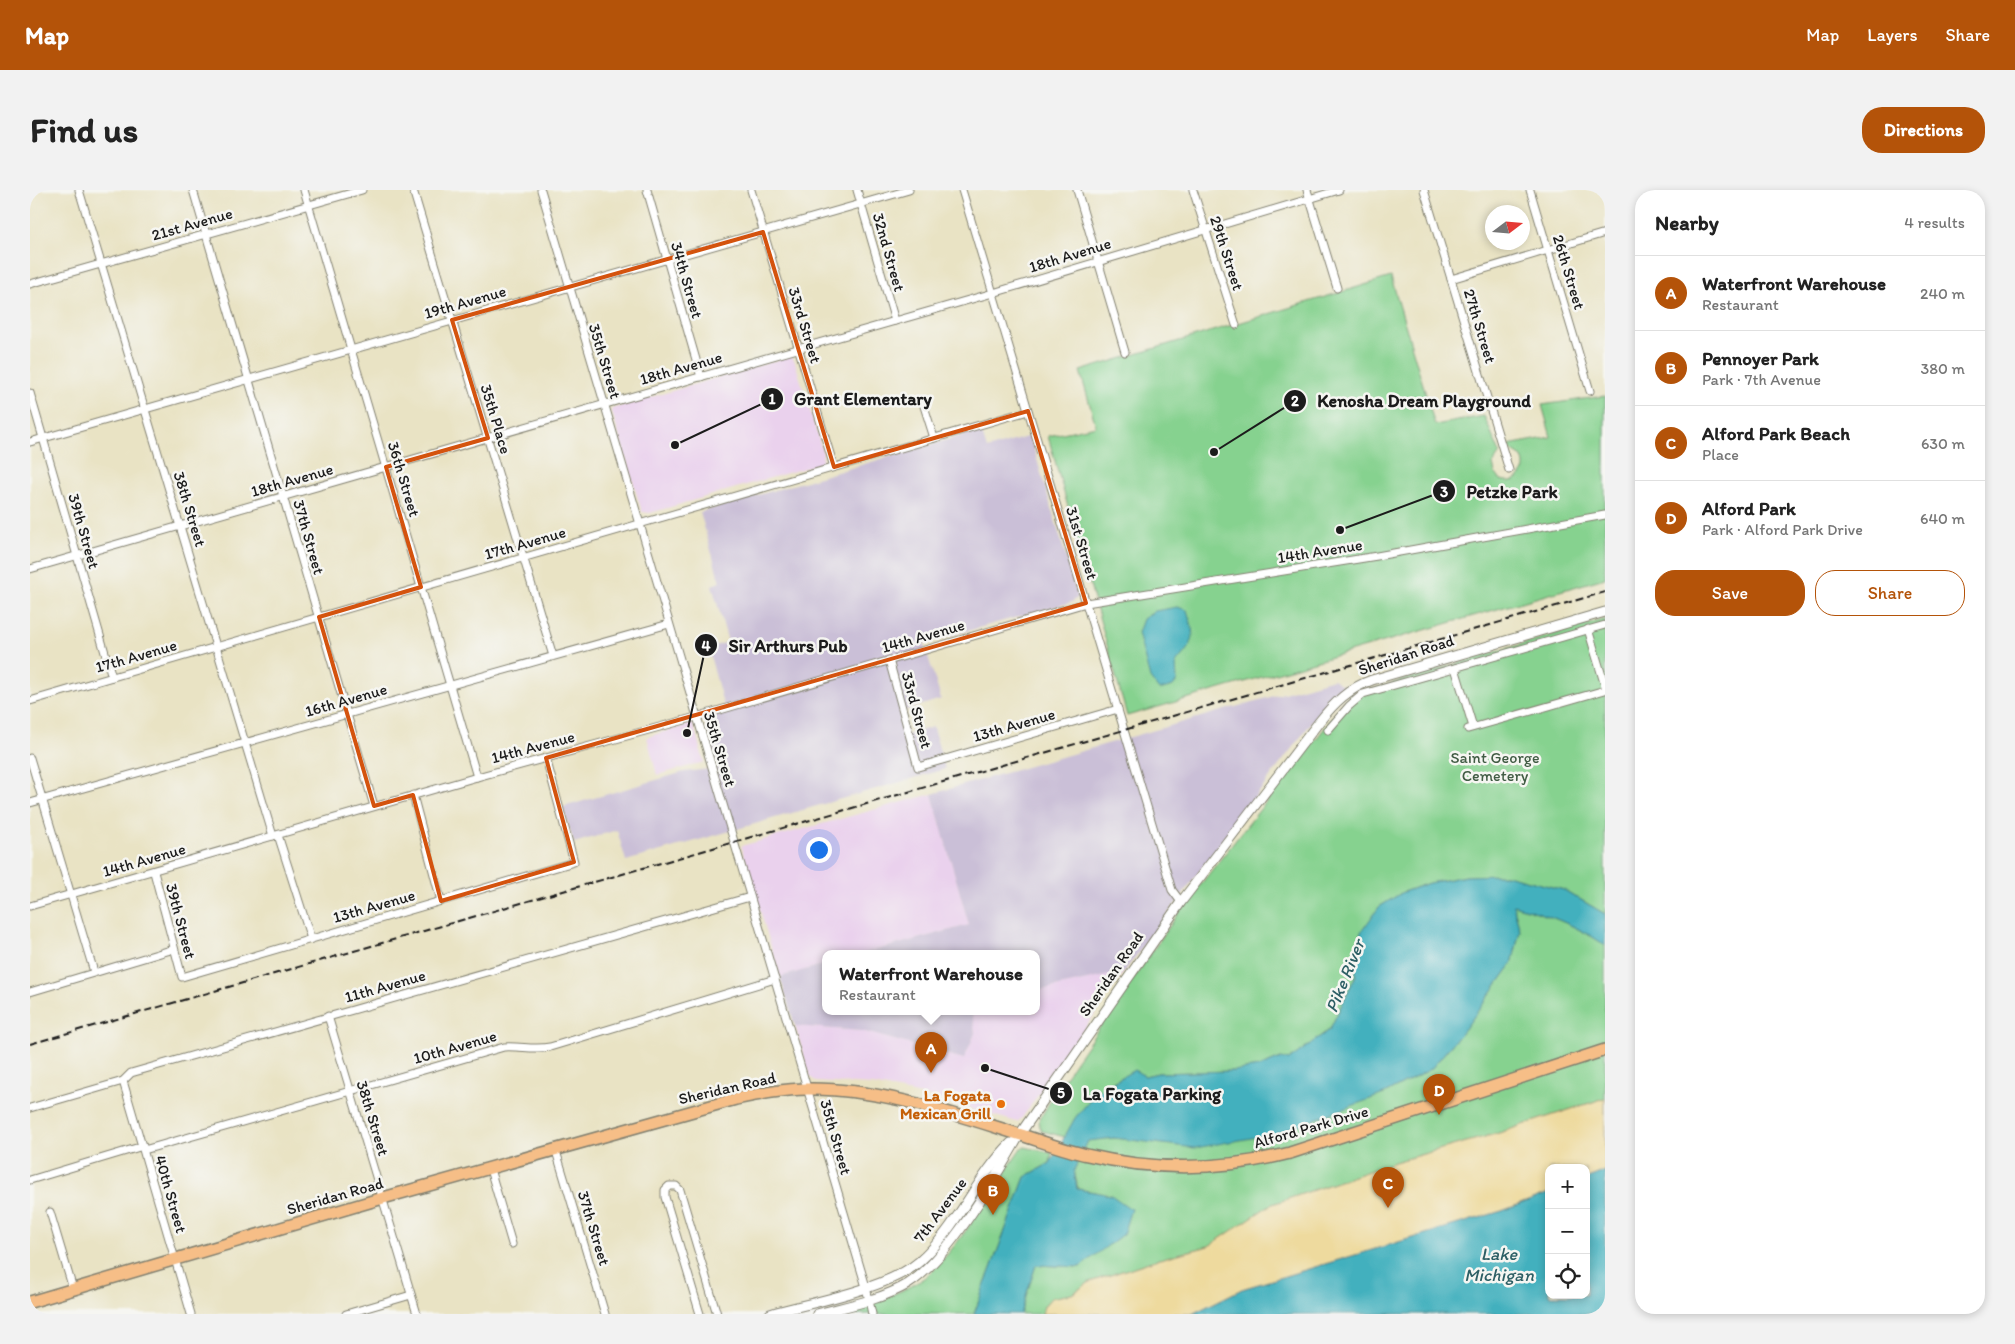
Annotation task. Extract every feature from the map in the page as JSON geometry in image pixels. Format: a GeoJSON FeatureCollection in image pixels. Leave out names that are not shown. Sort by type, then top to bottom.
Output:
{"type":"FeatureCollection","features":[{"type":"Feature","properties":{"kind":"main road","name":"Alford Park Drive"},"geometry":{"type":"LineString","coordinates":[[1020,1134],[1088,1156],[1170,1166],[1238,1164],[1266,1159],[1605,1050]]}},
{"type":"Feature","properties":{"kind":"main road","name":"Sheridan Road"},"geometry":{"type":"LineString","coordinates":[[30,1302],[383,1198],[736,1099],[807,1089],[863,1093],[909,1102],[1020,1134]]}},
{"type":"Feature","properties":{"kind":"street","name":"38th Street"},"geometry":{"type":"LineString","coordinates":[[79,190],[245,743],[311,939]]}},
{"type":"Feature","properties":{"kind":"street","name":"37th Street"},"geometry":{"type":"LineString","coordinates":[[193,190],[374,806]]}},
{"type":"Feature","properties":{"kind":"street","name":"36th Street"},"geometry":{"type":"LineString","coordinates":[[304,190],[477,777]]}},
{"type":"Feature","properties":{"kind":"street","name":"21st Avenue"},"geometry":{"type":"LineString","coordinates":[[30,284],[362,190]]}},
{"type":"Feature","properties":{"kind":"street","name":"35th Place"},"geometry":{"type":"LineString","coordinates":[[413,190],[553,656]]}},
{"type":"Feature","properties":{"kind":"street","name":"35th Street"},"geometry":{"type":"LineString","coordinates":[[541,190],[568,287],[866,1287],[872,1314]]}},
{"type":"Feature","properties":{"kind":"street","name":"34th Street"},"geometry":{"type":"LineString","coordinates":[[647,190],[701,377]]}},
{"type":"Feature","properties":{"kind":"street","name":"33rd Street"},"geometry":{"type":"LineString","coordinates":[[751,190],[834,468]]}},
{"type":"Feature","properties":{"kind":"street","name":"32nd Street"},"geometry":{"type":"LineString","coordinates":[[857,190],[895,321]]}},
{"type":"Feature","properties":{"kind":"street","name":"19th Avenue"},"geometry":{"type":"LineString","coordinates":[[30,442],[908,190]]}},
{"type":"Feature","properties":{"kind":"street","name":"31st Street"},"geometry":{"type":"LineString","coordinates":[[962,190],[1172,890],[1181,902]]}},
{"type":"Feature","properties":{"kind":"street"},"geometry":{"type":"LineString","coordinates":[[1078,190],[1125,352]]}},
{"type":"Feature","properties":{"kind":"street","name":"29th Street"},"geometry":{"type":"LineString","coordinates":[[1193,190],[1204,230],[1236,325]]}},
{"type":"Feature","properties":{"kind":"street"},"geometry":{"type":"LineString","coordinates":[[1307,190],[1337,288]]}},
{"type":"Feature","properties":{"kind":"street","name":"18th Avenue"},"geometry":{"type":"LineString","coordinates":[[30,569],[993,293],[1339,190]]}},
{"type":"Feature","properties":{"kind":"street","name":"27th Street"},"geometry":{"type":"LineString","coordinates":[[1424,190],[1509,470]]}},
{"type":"Feature","properties":{"kind":"street","name":"26th Street"},"geometry":{"type":"LineString","coordinates":[[1530,190],[1590,391]]}},
{"type":"Feature","properties":{"kind":"street"},"geometry":{"type":"LineString","coordinates":[[1451,279],[1605,233]]}},
{"type":"Feature","properties":{"kind":"street","name":"39th Street"},"geometry":{"type":"LineString","coordinates":[[30,393],[112,677]]}},
{"type":"Feature","properties":{"kind":"street"},"geometry":{"type":"LineString","coordinates":[[923,404],[934,438]]}},
{"type":"Feature","properties":{"kind":"street","name":"17th Avenue"},"geometry":{"type":"LineString","coordinates":[[30,701],[1028,411]]}},
{"type":"Feature","properties":{"kind":"street","name":"14th Avenue"},"geometry":{"type":"LineString","coordinates":[[30,906],[154,872],[374,806],[696,717],[1086,603],[1386,554],[1605,515]]}},
{"type":"Feature","properties":{"kind":"street","name":"Sheridan Road"},"geometry":{"type":"LineString","coordinates":[[1020,1134],[1181,902],[1322,718],[1348,692],[1372,680],[1605,612]]}},
{"type":"Feature","properties":{"kind":"street","name":"16th Avenue"},"geometry":{"type":"LineString","coordinates":[[30,803],[668,624]]}},
{"type":"Feature","properties":{"kind":"street"},"geometry":{"type":"LineString","coordinates":[[1328,730],[1349,706],[1363,694],[1605,625]]}},
{"type":"Feature","properties":{"kind":"street"},"geometry":{"type":"LineString","coordinates":[[1588,630],[1605,686]]}},
{"type":"Feature","properties":{"kind":"street","name":"33rd Street"},"geometry":{"type":"LineString","coordinates":[[889,660],[918,767]]}},
{"type":"Feature","properties":{"kind":"street"},"geometry":{"type":"LineString","coordinates":[[1455,668],[1470,728],[1605,690]]}},
{"type":"Feature","properties":{"kind":"street","name":"13th Avenue"},"geometry":{"type":"LineString","coordinates":[[918,767],[1118,709]]}},
{"type":"Feature","properties":{"kind":"street"},"geometry":{"type":"LineString","coordinates":[[30,758],[94,972]]}},
{"type":"Feature","properties":{"kind":"street","name":"13th Avenue"},"geometry":{"type":"LineString","coordinates":[[182,977],[574,862],[546,758]]}},
{"type":"Feature","properties":{"kind":"street"},"geometry":{"type":"LineString","coordinates":[[413,795],[441,901]]}},
{"type":"Feature","properties":{"kind":"street","name":"39th Street"},"geometry":{"type":"LineString","coordinates":[[154,872],[182,977]]}},
{"type":"Feature","properties":{"kind":"street","name":"11th Avenue"},"geometry":{"type":"LineString","coordinates":[[124,1081],[131,1073],[750,897]]}},
{"type":"Feature","properties":{"kind":"street"},"geometry":{"type":"LineString","coordinates":[[30,992],[174,949]]}},
{"type":"Feature","properties":{"kind":"street","name":"10th Avenue"},"geometry":{"type":"LineString","coordinates":[[30,1180],[504,1047],[523,1046],[539,1049],[774,979]]}},
{"type":"Feature","properties":{"kind":"street","name":"38th Street"},"geometry":{"type":"LineString","coordinates":[[328,1016],[416,1314]]}},
{"type":"Feature","properties":{"kind":"street"},"geometry":{"type":"LineString","coordinates":[[30,1108],[124,1081]]}},
{"type":"Feature","properties":{"kind":"street","name":"40th Street"},"geometry":{"type":"LineString","coordinates":[[124,1081],[191,1314]]}},
{"type":"Feature","properties":{"kind":"street","name":"7th Avenue"},"geometry":{"type":"LineString","coordinates":[[770,1314],[866,1287],[894,1277],[919,1261],[941,1238],[995,1159],[1020,1134]]}},
{"type":"Feature","properties":{"kind":"street","name":"7th Avenue"},"geometry":{"type":"LineString","coordinates":[[817,1314],[868,1299],[908,1284],[927,1269],[948,1244],[994,1179],[1020,1134]]}},
{"type":"Feature","properties":{"kind":"street","name":"37th Street"},"geometry":{"type":"LineString","coordinates":[[556,1151],[605,1314]]}},
{"type":"Feature","properties":{"kind":"street"},"geometry":{"type":"LineString","coordinates":[[490,1169],[512,1244]]}},
{"type":"Feature","properties":{"kind":"street"},"geometry":{"type":"LineString","coordinates":[[700,1314],[665,1197],[665,1190],[669,1186],[676,1186],[680,1190],[718,1314]]}},
{"type":"Feature","properties":{"kind":"street"},"geometry":{"type":"LineString","coordinates":[[50,1212],[73,1289]]}},
{"type":"Feature","properties":{"kind":"street"},"geometry":{"type":"LineString","coordinates":[[346,1314],[411,1295]]}},
{"type":"Feature","properties":{"kind":"highlighted area"},"geometry":{"type":"Polygon","coordinates":[[[763,232],[834,467],[1028,411],[1086,603],[546,758],[574,862],[441,901],[413,795],[374,806],[319,617],[421,587],[386,467],[488,438],[452,320],[763,232]]]}},
{"type":"Feature","properties":{"kind":"shaded area"},"geometry":{"type":"Polygon","coordinates":[[[791,356],[795,362],[823,453],[822,463],[650,513],[642,512],[611,409],[791,356]]]}},
{"type":"Feature","properties":{"kind":"shaded area"},"geometry":{"type":"Polygon","coordinates":[[[981,430],[987,449],[1030,436],[1078,597],[1072,602],[924,643],[941,699],[900,712],[907,735],[933,727],[945,769],[626,861],[617,830],[574,843],[563,807],[684,772],[718,768],[704,720],[725,711],[708,648],[728,642],[712,585],[720,582],[700,512],[981,430]]]}},
{"type":"Feature","properties":{"kind":"shaded area"},"geometry":{"type":"Polygon","coordinates":[[[1333,679],[1345,687],[1320,711],[1124,972],[1040,990],[1040,950],[877,950],[969,925],[932,794],[1333,679]]]}},
{"type":"Feature","properties":{"kind":"shaded area"},"geometry":{"type":"Polygon","coordinates":[[[693,723],[704,762],[657,775],[647,737],[693,723]]]}},
{"type":"Feature","properties":{"kind":"shaded area"},"geometry":{"type":"Polygon","coordinates":[[[932,794],[969,925],[877,950],[822,950],[822,965],[780,977],[741,846],[932,794]]]}},
{"type":"Feature","properties":{"kind":"shaded area"},"geometry":{"type":"Polygon","coordinates":[[[822,965],[822,1015],[972,1015],[975,1033],[964,1059],[862,1031],[795,1026],[780,977],[822,965]]]}},
{"type":"Feature","properties":{"kind":"shaded area"},"geometry":{"type":"Polygon","coordinates":[[[1124,972],[1022,1118],[1017,1122],[922,1095],[873,1085],[817,1082],[810,1077],[795,1026],[862,1031],[964,1059],[975,1033],[972,1015],[1040,1015],[1040,990],[1124,972]]]}},
{"type":"Feature","properties":{"kind":"green space"},"geometry":{"type":"Polygon","coordinates":[[[1391,277],[1435,425],[1484,416],[1500,453],[1493,464],[1495,473],[1501,480],[1512,481],[1517,479],[1523,473],[1524,468],[1522,457],[1511,450],[1508,445],[1551,437],[1542,405],[1605,396],[1605,578],[1127,716],[1048,436],[1096,426],[1080,371],[1391,277]]]}},
{"type":"Feature","properties":{"kind":"green space","name":"Saint George Cemetery"},"geometry":{"type":"Polygon","coordinates":[[[1605,619],[1605,914],[1564,890],[1506,875],[1466,876],[1429,883],[1403,892],[1379,907],[1354,956],[1356,975],[1330,1029],[1289,1060],[1281,1058],[1259,1067],[1234,1071],[1158,1073],[1145,1076],[1134,1071],[1106,1085],[1075,1118],[1065,1137],[1042,1131],[1038,1122],[1059,1086],[1185,904],[1350,696],[1605,619]]]}},
{"type":"Feature","properties":{"kind":"green space"},"geometry":{"type":"Polygon","coordinates":[[[1513,905],[1561,921],[1605,945],[1605,1098],[1499,1133],[1395,1162],[1270,1205],[1209,1246],[1152,1261],[1090,1282],[1072,1294],[1051,1298],[1044,1306],[1042,1314],[1020,1314],[1036,1265],[1080,1267],[1111,1195],[1078,1189],[1074,1170],[1088,1140],[1113,1138],[1139,1140],[1384,1094],[1431,1069],[1464,1030],[1512,964],[1520,930],[1513,905]]]}},
{"type":"Feature","properties":{"kind":"green space"},"geometry":{"type":"Polygon","coordinates":[[[1025,1147],[1052,1153],[1050,1163],[1025,1177],[974,1314],[832,1314],[876,1301],[918,1282],[931,1272],[959,1240],[1021,1149],[1025,1147]]]}},
{"type":"Feature","properties":{"kind":"sand"},"geometry":{"type":"Polygon","coordinates":[[[1605,1098],[1605,1172],[1590,1178],[1590,1164],[1545,1164],[1545,1195],[1502,1211],[1242,1289],[1192,1314],[1042,1314],[1044,1306],[1051,1298],[1072,1294],[1090,1282],[1152,1261],[1209,1246],[1270,1205],[1395,1162],[1499,1133],[1605,1098]]]}},
{"type":"Feature","properties":{"kind":"water"},"geometry":{"type":"Polygon","coordinates":[[[1177,607],[1187,610],[1193,634],[1191,644],[1176,663],[1177,681],[1173,686],[1159,690],[1150,678],[1138,633],[1143,619],[1155,611],[1177,607]]]}},
{"type":"Feature","properties":{"kind":"water"},"geometry":{"type":"Polygon","coordinates":[[[1506,875],[1564,890],[1605,914],[1605,945],[1561,921],[1513,905],[1520,930],[1512,964],[1464,1030],[1431,1069],[1384,1094],[1274,1134],[1195,1148],[1114,1138],[1088,1141],[1074,1170],[1077,1189],[1111,1195],[1131,1209],[1123,1234],[1080,1267],[1036,1265],[1020,1314],[974,1314],[1025,1177],[1050,1163],[1075,1118],[1097,1092],[1134,1070],[1145,1076],[1158,1073],[1234,1071],[1259,1067],[1281,1058],[1289,1060],[1330,1029],[1356,975],[1354,956],[1361,932],[1379,907],[1403,892],[1429,883],[1466,876],[1506,875]]]}},
{"type":"Feature","properties":{"kind":"water","name":"Lake Michigan"},"geometry":{"type":"Polygon","coordinates":[[[1605,1171],[1605,1314],[1192,1314],[1242,1289],[1502,1211],[1545,1195],[1545,1299],[1590,1299],[1590,1177],[1605,1171]]]}},
{"type":"Feature","properties":{"kind":"railway"},"geometry":{"type":"LineString","coordinates":[[30,1044],[1605,592]]}},
{"type":"Feature","properties":{"kind":"place","name":"Grant Elementary"},"geometry":{"type":"Point","coordinates":[675,445]}},
{"type":"Feature","properties":{"kind":"place","name":"Kenosha Dream Playground"},"geometry":{"type":"Point","coordinates":[1214,452]}},
{"type":"Feature","properties":{"kind":"place","name":"Petzke Park"},"geometry":{"type":"Point","coordinates":[1340,530]}},
{"type":"Feature","properties":{"kind":"place","name":"Sir Arthurs Pub"},"geometry":{"type":"Point","coordinates":[687,733]}},
{"type":"Feature","properties":{"kind":"place","name":"La Fogata Parking"},"geometry":{"type":"Point","coordinates":[985,1068]}},
{"type":"Feature","properties":{"kind":"place","name":"Waterfront Warehouse"},"geometry":{"type":"Point","coordinates":[931,1073]}},
{"type":"Feature","properties":{"kind":"place","name":"La Fogata Mexican Grill"},"geometry":{"type":"Point","coordinates":[1001,1104]}},
{"type":"Feature","properties":{"kind":"place","name":"Alford Park"},"geometry":{"type":"Point","coordinates":[1439,1115]}},
{"type":"Feature","properties":{"kind":"place","name":"Alford Park Beach"},"geometry":{"type":"Point","coordinates":[1388,1208]}},
{"type":"Feature","properties":{"kind":"place","name":"Pennoyer Park"},"geometry":{"type":"Point","coordinates":[993,1215]}},
{"type":"Feature","properties":{"kind":"water label","name":"Pike River"},"geometry":{"type":"Point","coordinates":[1345,976]}}]}
